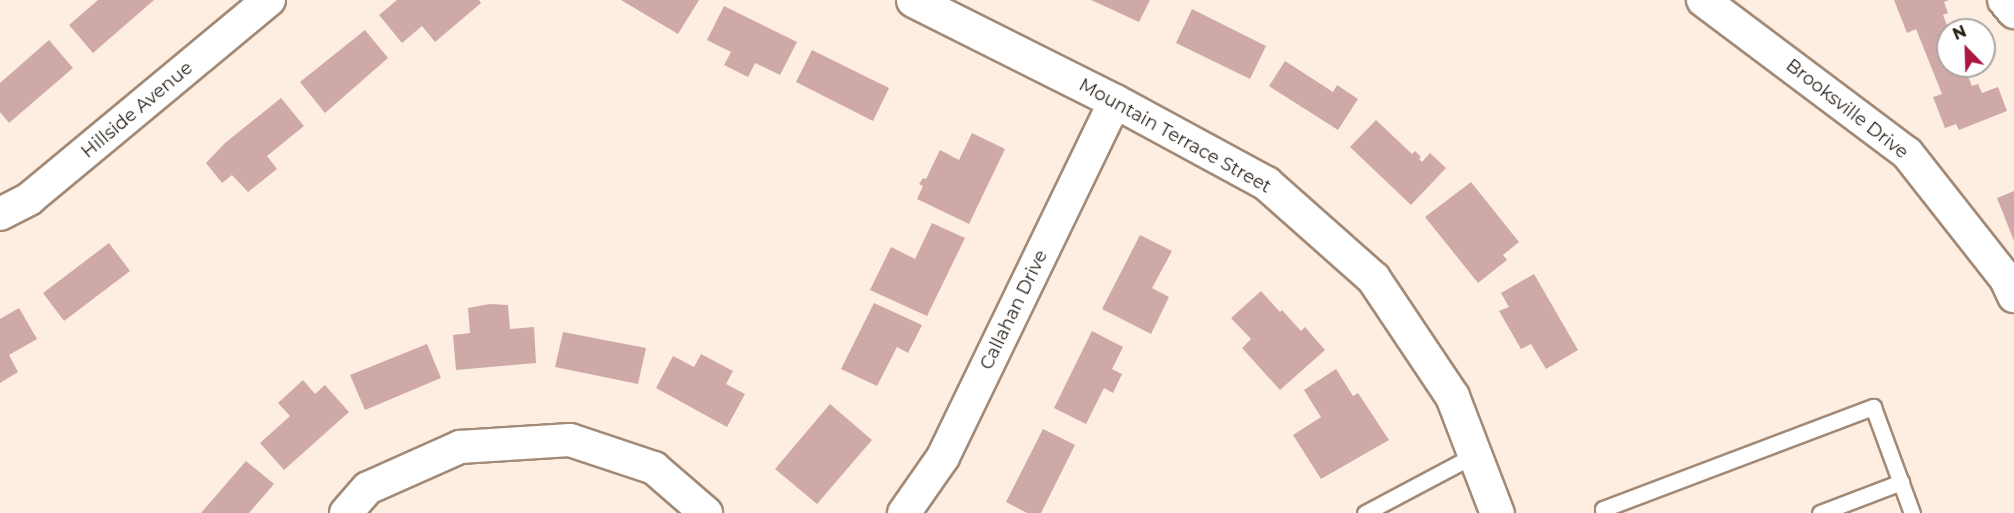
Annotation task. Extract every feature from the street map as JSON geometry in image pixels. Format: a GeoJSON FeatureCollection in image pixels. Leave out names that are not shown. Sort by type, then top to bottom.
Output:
{"type":"FeatureCollection","features":[{"type":"Feature","properties":{"kind":"street","name":"Hillside Avenue"},"geometry":{"type":"LineString","coordinates":[[0,214],[29,200],[269,0]]}},
{"type":"Feature","properties":{"kind":"street","name":"Mountain Terrace Street"},"geometry":{"type":"LineString","coordinates":[[912,0],[1115,101],[1266,183],[1373,278],[1452,396],[1497,513]]}},
{"type":"Feature","properties":{"kind":"street","name":"Brooksville Drive"},"geometry":{"type":"LineString","coordinates":[[1703,0],[1907,153],[2006,279],[2014,296]]}},
{"type":"Feature","properties":{"kind":"street"},"geometry":{"type":"LineString","coordinates":[[2004,0],[2014,12]]}},
{"type":"Feature","properties":{"kind":"street","name":"Callahan Drive"},"geometry":{"type":"LineString","coordinates":[[904,513],[943,457],[1115,101]]}},
{"type":"Feature","properties":{"kind":"street"},"geometry":{"type":"LineString","coordinates":[[346,513],[368,489],[460,447],[570,440],[654,468],[706,513]]}},
{"type":"Feature","properties":{"kind":"lane"},"geometry":{"type":"LineString","coordinates":[[1604,513],[1603,509],[1873,407],[1912,513]]}},
{"type":"Feature","properties":{"kind":"lane"},"geometry":{"type":"LineString","coordinates":[[1365,513],[1474,455]]}},
{"type":"Feature","properties":{"kind":"lane"},"geometry":{"type":"LineString","coordinates":[[1820,513],[1901,482]]}},
{"type":"Feature","properties":{"kind":"building"},"geometry":{"type":"Polygon","coordinates":[[[98,0],[154,0],[93,53],[69,25],[98,0]]]}},
{"type":"Feature","properties":{"kind":"building"},"geometry":{"type":"Polygon","coordinates":[[[397,0],[479,0],[481,3],[435,42],[422,26],[402,43],[379,15],[397,0]]]}},
{"type":"Feature","properties":{"kind":"building"},"geometry":{"type":"Polygon","coordinates":[[[621,0],[699,0],[678,34],[621,0]]]}},
{"type":"Feature","properties":{"kind":"building"},"geometry":{"type":"Polygon","coordinates":[[[1091,0],[1150,0],[1139,22],[1091,0]]]}},
{"type":"Feature","properties":{"kind":"building"},"geometry":{"type":"Polygon","coordinates":[[[1894,0],[1949,0],[1944,2],[1948,13],[1943,15],[1944,18],[1936,18],[1936,78],[1969,78],[1972,86],[1978,84],[1982,93],[1998,87],[2007,111],[1959,130],[1956,124],[1945,128],[1933,97],[1942,94],[1916,29],[1907,33],[1894,0]]]}},
{"type":"Feature","properties":{"kind":"building"},"geometry":{"type":"Polygon","coordinates":[[[724,6],[797,42],[780,75],[755,63],[748,77],[724,65],[731,52],[707,40],[724,6]]]}},
{"type":"Feature","properties":{"kind":"building"},"geometry":{"type":"Polygon","coordinates":[[[1192,9],[1266,46],[1250,79],[1176,43],[1192,9]]]}},
{"type":"Feature","properties":{"kind":"building"},"geometry":{"type":"Polygon","coordinates":[[[365,30],[388,58],[325,113],[300,82],[365,30]]]}},
{"type":"Feature","properties":{"kind":"building"},"geometry":{"type":"Polygon","coordinates":[[[49,40],[73,68],[9,123],[0,112],[0,83],[49,40]]]}},
{"type":"Feature","properties":{"kind":"building"},"geometry":{"type":"Polygon","coordinates":[[[812,50],[889,88],[873,121],[796,82],[812,50]]]}},
{"type":"Feature","properties":{"kind":"building"},"geometry":{"type":"Polygon","coordinates":[[[1285,61],[1333,92],[1337,85],[1358,99],[1338,130],[1269,86],[1285,61]]]}},
{"type":"Feature","properties":{"kind":"building"},"geometry":{"type":"Polygon","coordinates":[[[281,98],[304,126],[267,156],[277,169],[248,192],[232,175],[222,183],[206,163],[225,143],[281,98]]]}},
{"type":"Feature","properties":{"kind":"building"},"geometry":{"type":"Polygon","coordinates":[[[1376,120],[1412,154],[1415,151],[1421,157],[1419,159],[1422,162],[1430,153],[1446,168],[1411,205],[1350,147],[1376,120]]]}},
{"type":"Feature","properties":{"kind":"building"},"geometry":{"type":"Polygon","coordinates":[[[972,133],[1005,149],[969,224],[917,199],[923,186],[919,184],[923,178],[926,179],[940,150],[959,160],[972,133]]]}},
{"type":"Feature","properties":{"kind":"building"},"geometry":{"type":"Polygon","coordinates":[[[1471,182],[1519,242],[1503,255],[1507,260],[1478,283],[1425,217],[1471,182]]]}},
{"type":"Feature","properties":{"kind":"building"},"geometry":{"type":"Polygon","coordinates":[[[2014,191],[2014,241],[1997,198],[2014,191]]]}},
{"type":"Feature","properties":{"kind":"building"},"geometry":{"type":"Polygon","coordinates":[[[932,223],[965,238],[927,316],[870,290],[891,247],[915,259],[932,223]]]}},
{"type":"Feature","properties":{"kind":"building"},"geometry":{"type":"Polygon","coordinates":[[[1140,235],[1172,251],[1152,288],[1169,297],[1151,334],[1102,309],[1140,235]]]}},
{"type":"Feature","properties":{"kind":"building"},"geometry":{"type":"Polygon","coordinates":[[[109,243],[130,271],[64,321],[43,293],[109,243]]]}},
{"type":"Feature","properties":{"kind":"building"},"geometry":{"type":"Polygon","coordinates":[[[1534,274],[1578,350],[1546,369],[1531,344],[1521,349],[1499,311],[1509,307],[1501,293],[1534,274]]]}},
{"type":"Feature","properties":{"kind":"building"},"geometry":{"type":"Polygon","coordinates":[[[1261,291],[1301,331],[1305,327],[1325,350],[1280,390],[1242,348],[1251,339],[1231,318],[1261,291]]]}},
{"type":"Feature","properties":{"kind":"building"},"geometry":{"type":"Polygon","coordinates":[[[874,303],[922,325],[908,353],[897,347],[877,386],[841,369],[874,303]]]}},
{"type":"Feature","properties":{"kind":"building"},"geometry":{"type":"Polygon","coordinates":[[[490,304],[508,305],[510,329],[534,327],[536,363],[456,370],[453,335],[470,333],[468,308],[490,304]]]}},
{"type":"Feature","properties":{"kind":"building"},"geometry":{"type":"Polygon","coordinates":[[[19,308],[37,339],[9,355],[18,372],[0,383],[0,319],[19,308]]]}},
{"type":"Feature","properties":{"kind":"building"},"geometry":{"type":"Polygon","coordinates":[[[1092,331],[1123,347],[1112,369],[1122,374],[1113,393],[1104,388],[1086,424],[1054,408],[1092,331]]]}},
{"type":"Feature","properties":{"kind":"building"},"geometry":{"type":"Polygon","coordinates":[[[563,332],[646,348],[638,384],[555,367],[563,332]]]}},
{"type":"Feature","properties":{"kind":"building"},"geometry":{"type":"Polygon","coordinates":[[[427,344],[441,378],[365,410],[350,375],[427,344]]]}},
{"type":"Feature","properties":{"kind":"building"},"geometry":{"type":"Polygon","coordinates":[[[701,354],[733,371],[726,384],[745,394],[727,427],[656,388],[673,356],[694,367],[701,354]]]}},
{"type":"Feature","properties":{"kind":"building"},"geometry":{"type":"Polygon","coordinates":[[[1336,369],[1353,396],[1358,393],[1389,440],[1321,479],[1293,435],[1321,417],[1304,390],[1336,369]]]}},
{"type":"Feature","properties":{"kind":"building"},"geometry":{"type":"Polygon","coordinates":[[[303,380],[315,394],[325,385],[349,412],[284,470],[260,443],[290,416],[278,403],[303,380]]]}},
{"type":"Feature","properties":{"kind":"building"},"geometry":{"type":"Polygon","coordinates":[[[830,404],[872,440],[817,504],[775,469],[830,404]]]}},
{"type":"Feature","properties":{"kind":"building"},"geometry":{"type":"Polygon","coordinates":[[[1043,429],[1075,445],[1041,513],[1027,513],[1006,502],[1043,429]]]}},
{"type":"Feature","properties":{"kind":"building"},"geometry":{"type":"Polygon","coordinates":[[[246,461],[274,484],[249,513],[201,513],[246,461]]]}}]}
